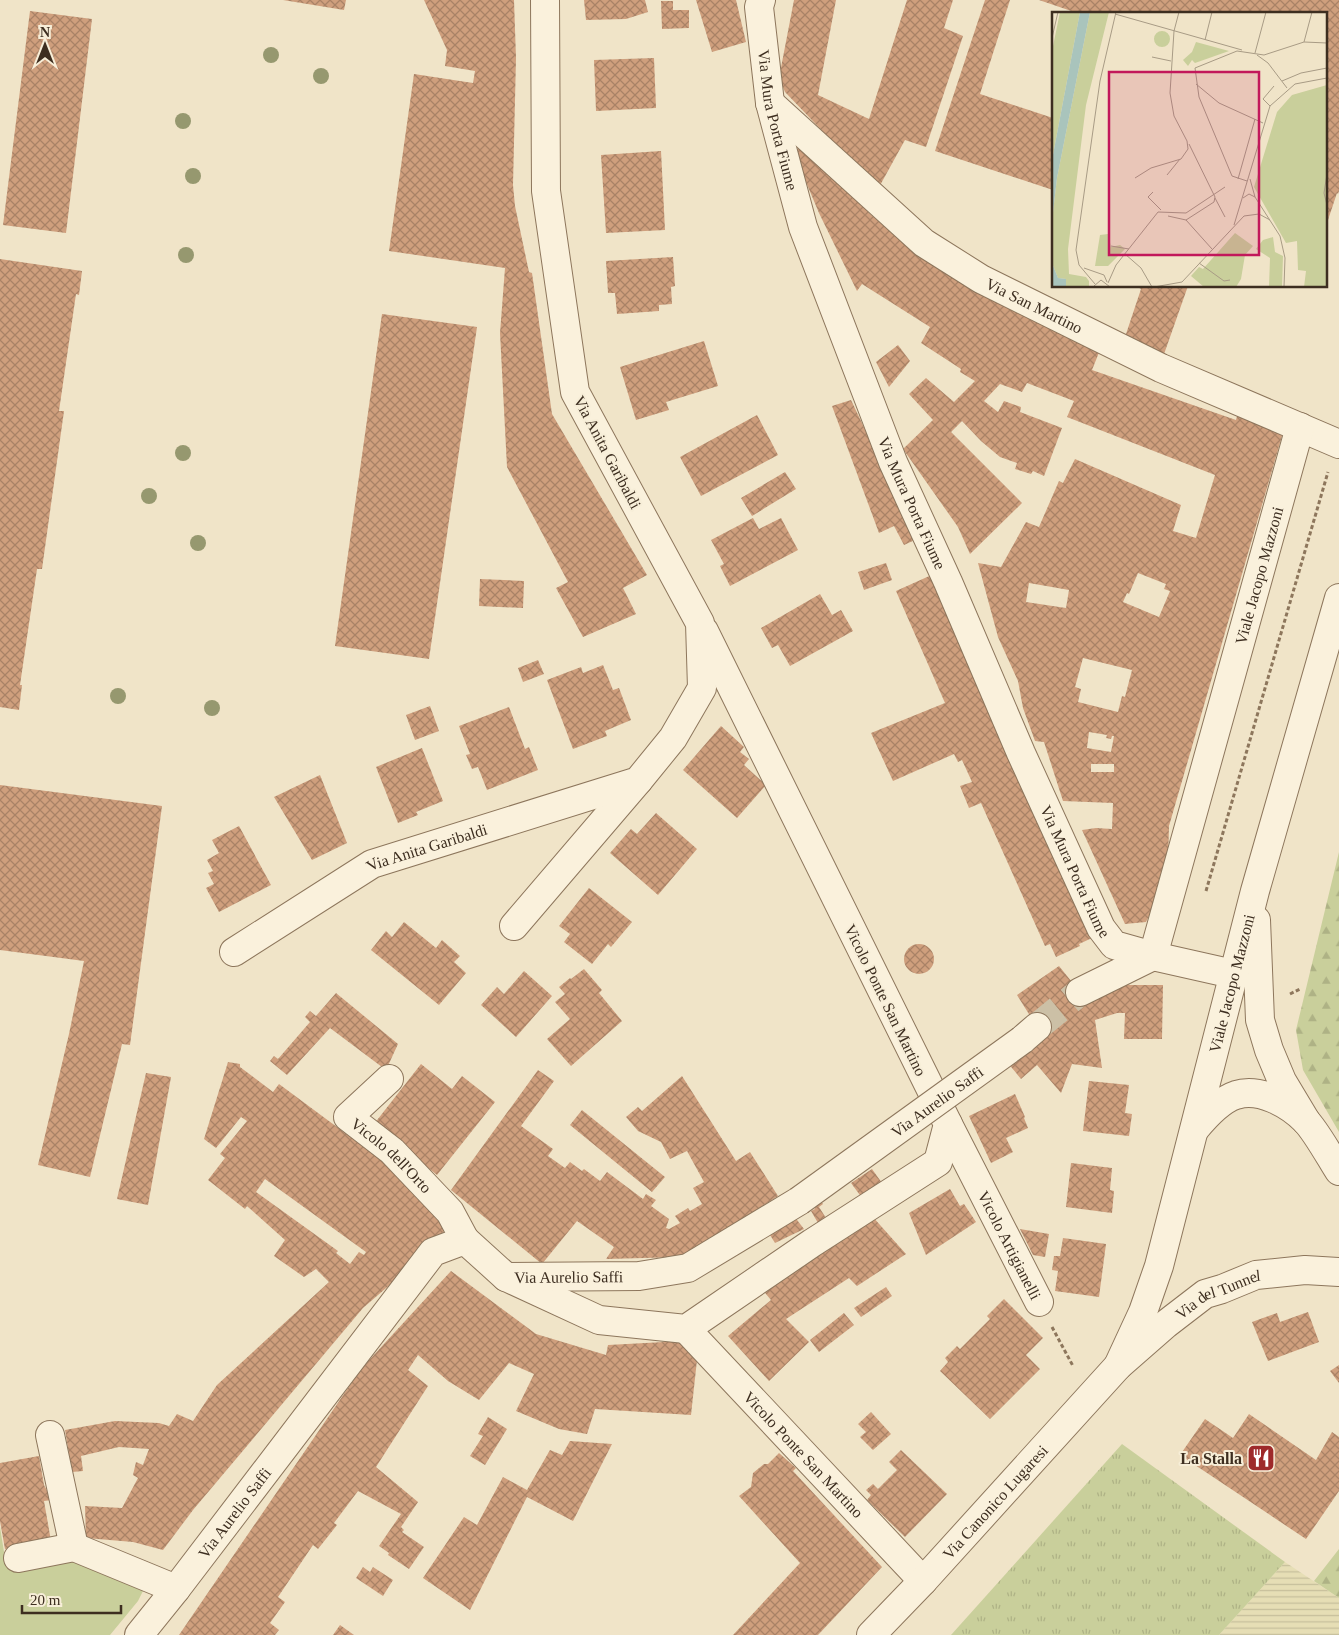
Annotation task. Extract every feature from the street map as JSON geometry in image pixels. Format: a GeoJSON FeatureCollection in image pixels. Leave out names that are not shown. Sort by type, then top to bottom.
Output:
{"type":"FeatureCollection","features":[{"type":"Feature","properties":{"kind":"street","name":"Via Anita Garibaldi"},"geometry":{"type":"LineString","coordinates":[[514,926],[673,738],[702,688],[700,623],[575,392],[546,191],[545,0]]}},
{"type":"Feature","properties":{"kind":"street","name":"Via Mura Porta Fiume"},"geometry":{"type":"LineString","coordinates":[[761,0],[759,7],[770,103],[803,227],[893,462],[1101,928],[1114,945],[1153,956]]}},
{"type":"Feature","properties":{"kind":"street","name":"Via San Martino"},"geometry":{"type":"LineString","coordinates":[[770,103],[924,243],[981,279],[1161,368],[1300,427],[1335,454]]}},
{"type":"Feature","properties":{"kind":"street","name":"Viale Jacopo Mazzoni"},"geometry":{"type":"LineString","coordinates":[[1153,956],[1300,427]]}},
{"type":"Feature","properties":{"kind":"street","name":"Viale Jacopo Mazzoni"},"geometry":{"type":"LineString","coordinates":[[1118,1366],[1143,1312],[1159,1266],[1255,891],[1339,598]]}},
{"type":"Feature","properties":{"kind":"street","name":"Vicolo Ponte San Martino"},"geometry":{"type":"LineString","coordinates":[[700,623],[948,1124]]}},
{"type":"Feature","properties":{"kind":"street","name":"Via Anita Garibaldi"},"geometry":{"type":"LineString","coordinates":[[234,952],[372,864],[638,781]]}},
{"type":"Feature","properties":{"kind":"street"},"geometry":{"type":"LineString","coordinates":[[1255,891],[1260,1020],[1269,1050],[1282,1081],[1339,1171]]}},
{"type":"Feature","properties":{"kind":"street"},"geometry":{"type":"LineString","coordinates":[[1080,992],[1153,956],[1233,974]]}},
{"type":"Feature","properties":{"kind":"street","name":"Via Aurelio Saffi"},"geometry":{"type":"LineString","coordinates":[[143,1634],[433,1252],[465,1240],[506,1277],[639,1276],[688,1268],[799,1201],[1030,1034]]}},
{"type":"Feature","properties":{"kind":"street","name":"Vicolo dell'Orto"},"geometry":{"type":"LineString","coordinates":[[389,1079],[348,1117],[392,1151],[450,1212],[465,1240]]}},
{"type":"Feature","properties":{"kind":"street"},"geometry":{"type":"LineString","coordinates":[[1195,1129],[1206,1116],[1236,1094],[1253,1093],[1272,1098],[1288,1106],[1306,1121]]}},
{"type":"Feature","properties":{"kind":"street"},"geometry":{"type":"LineString","coordinates":[[506,1277],[599,1320],[686,1329],[938,1162],[948,1124]]}},
{"type":"Feature","properties":{"kind":"street","name":"Vicolo Artigianelli"},"geometry":{"type":"LineString","coordinates":[[948,1124],[1039,1302]]}},
{"type":"Feature","properties":{"kind":"street","name":"Via del Tunnel"},"geometry":{"type":"LineString","coordinates":[[1118,1366],[1166,1324],[1205,1294],[1256,1275],[1305,1270],[1339,1272]]}},
{"type":"Feature","properties":{"kind":"street","name":"Vicolo Ponte San Martino"},"geometry":{"type":"LineString","coordinates":[[686,1329],[923,1581]]}},
{"type":"Feature","properties":{"kind":"street","name":"Via Canonico Lugaresi"},"geometry":{"type":"LineString","coordinates":[[871,1635],[923,1581],[1118,1366]]}},
{"type":"Feature","properties":{"kind":"street"},"geometry":{"type":"LineString","coordinates":[[50,1435],[74,1547]]}},
{"type":"Feature","properties":{"kind":"street"},"geometry":{"type":"LineString","coordinates":[[18,1558],[74,1547],[176,1589]]}},
{"type":"Feature","properties":{"kind":"path"},"geometry":{"type":"LineString","coordinates":[[1205,894],[1273,658],[1335,454]]}},
{"type":"Feature","properties":{"kind":"path","name":"Vicolo Artigianelli"},"geometry":{"type":"LineString","coordinates":[[1039,1302],[1073,1366]]}},
{"type":"Feature","properties":{"kind":"shaded area"},"geometry":{"type":"Polygon","coordinates":[[[1285,1562],[1339,1598],[1339,1635],[1219,1635],[1285,1562]]]}},
{"type":"Feature","properties":{"kind":"green space"},"geometry":{"type":"Polygon","coordinates":[[[1339,852],[1339,1132],[1303,1070],[1296,1030],[1339,852]]]}},
{"type":"Feature","properties":{"kind":"green space"},"geometry":{"type":"Polygon","coordinates":[[[1122,1444],[1285,1562],[1219,1635],[951,1635],[1122,1444]]]}},
{"type":"Feature","properties":{"kind":"green space"},"geometry":{"type":"Polygon","coordinates":[[[0,1527],[4,1552],[12,1570],[96,1548],[146,1585],[138,1601],[110,1635],[0,1635],[0,1527]]]}},
{"type":"Feature","properties":{"kind":"green space"},"geometry":{"type":"Polygon","coordinates":[[[1339,1549],[1339,1598],[1314,1581],[1339,1549]]]}},
{"type":"Feature","properties":{"kind":"building"},"geometry":{"type":"Polygon","coordinates":[[[283,0],[346,0],[344,10],[283,0]]]}},
{"type":"Feature","properties":{"kind":"building"},"geometry":{"type":"Polygon","coordinates":[[[424,0],[514,0],[516,58],[513,185],[515,206],[529,272],[532,273],[552,414],[647,575],[623,588],[636,614],[583,637],[556,588],[568,582],[507,467],[500,333],[505,268],[389,251],[414,74],[473,83],[475,71],[445,66],[447,50],[424,0]]]}},
{"type":"Feature","properties":{"kind":"building"},"geometry":{"type":"Polygon","coordinates":[[[584,0],[645,0],[648,12],[626,19],[586,20],[584,0]]]}},
{"type":"Feature","properties":{"kind":"building"},"geometry":{"type":"Polygon","coordinates":[[[696,0],[736,0],[746,42],[712,52],[696,0]]]}},
{"type":"Feature","properties":{"kind":"building"},"geometry":{"type":"Polygon","coordinates":[[[794,0],[836,0],[818,95],[869,119],[907,0],[953,0],[944,28],[963,36],[926,147],[905,140],[878,189],[785,92],[779,78],[794,0]]]}},
{"type":"Feature","properties":{"kind":"building"},"geometry":{"type":"Polygon","coordinates":[[[985,0],[1010,0],[980,94],[1052,118],[1052,190],[935,151],[985,0]]]}},
{"type":"Feature","properties":{"kind":"building"},"geometry":{"type":"Polygon","coordinates":[[[1039,0],[1339,0],[1339,191],[1326,226],[1326,12],[1074,12],[1039,0]]]}},
{"type":"Feature","properties":{"kind":"building"},"geometry":{"type":"Polygon","coordinates":[[[661,1],[673,1],[673,10],[689,10],[689,28],[662,29],[661,1]]]}},
{"type":"Feature","properties":{"kind":"building"},"geometry":{"type":"Polygon","coordinates":[[[30,11],[92,19],[66,233],[3,225],[30,11]]]}},
{"type":"Feature","properties":{"kind":"building"},"geometry":{"type":"Polygon","coordinates":[[[654,58],[656,108],[596,111],[594,60],[654,58]]]}},
{"type":"Feature","properties":{"kind":"building"},"geometry":{"type":"Polygon","coordinates":[[[809,143],[869,213],[905,244],[1100,350],[1092,370],[1236,420],[1237,416],[1284,429],[1169,826],[1168,863],[1157,900],[1146,922],[1125,924],[1082,830],[1096,828],[1112,829],[1113,803],[1063,801],[1044,742],[1035,741],[1023,708],[1018,681],[998,637],[978,563],[1001,567],[1026,522],[1039,527],[1059,481],[1063,483],[1075,459],[1181,505],[1173,531],[1196,538],[1215,475],[1067,417],[1074,401],[1027,383],[1022,392],[1000,384],[984,401],[998,412],[1004,401],[1021,407],[1020,412],[1062,428],[1044,476],[1033,471],[1031,474],[1015,469],[1017,463],[1000,457],[962,421],[951,432],[1022,503],[970,554],[958,527],[903,449],[933,420],[909,394],[926,378],[954,402],[975,381],[960,372],[961,369],[921,343],[930,327],[862,284],[857,291],[819,213],[793,151],[809,143]],[[1138,573],[1129,594],[1127,593],[1123,602],[1159,617],[1170,591],[1164,589],[1166,584],[1138,573]],[[1029,583],[1026,602],[1066,608],[1069,590],[1029,583]],[[1083,658],[1075,687],[1081,689],[1078,702],[1118,712],[1122,696],[1125,697],[1132,670],[1083,658]],[[1089,732],[1087,748],[1111,752],[1114,736],[1111,739],[1106,738],[1107,735],[1089,732]],[[1091,764],[1091,772],[1114,772],[1114,764],[1091,764]]]}},
{"type":"Feature","properties":{"kind":"building"},"geometry":{"type":"Polygon","coordinates":[[[661,151],[665,230],[606,233],[601,155],[661,151]]]}},
{"type":"Feature","properties":{"kind":"building"},"geometry":{"type":"Polygon","coordinates":[[[673,257],[675,286],[671,287],[672,304],[659,305],[659,311],[617,314],[615,293],[608,293],[606,261],[673,257]]]}},
{"type":"Feature","properties":{"kind":"building"},"geometry":{"type":"Polygon","coordinates":[[[0,259],[82,271],[79,295],[76,294],[59,411],[64,411],[42,569],[37,569],[20,685],[22,685],[19,710],[0,707],[0,259]]]}},
{"type":"Feature","properties":{"kind":"building"},"geometry":{"type":"Polygon","coordinates":[[[1139,288],[1187,288],[1163,357],[1125,337],[1141,289],[1139,288]]]}},
{"type":"Feature","properties":{"kind":"building"},"geometry":{"type":"Polygon","coordinates":[[[382,314],[477,327],[429,659],[335,646],[382,314]]]}},
{"type":"Feature","properties":{"kind":"building"},"geometry":{"type":"Polygon","coordinates":[[[704,341],[718,386],[666,402],[669,410],[636,420],[620,367],[704,341]]]}},
{"type":"Feature","properties":{"kind":"building"},"geometry":{"type":"Polygon","coordinates":[[[898,345],[910,361],[889,387],[876,362],[898,345]]]}},
{"type":"Feature","properties":{"kind":"building"},"geometry":{"type":"Polygon","coordinates":[[[851,400],[917,539],[904,545],[894,526],[879,533],[832,406],[851,400]]]}},
{"type":"Feature","properties":{"kind":"building"},"geometry":{"type":"Polygon","coordinates":[[[757,415],[778,455],[701,496],[680,457],[757,415]]]}},
{"type":"Feature","properties":{"kind":"building"},"geometry":{"type":"Polygon","coordinates":[[[785,472],[796,489],[752,516],[741,498],[785,472]]]}},
{"type":"Feature","properties":{"kind":"building"},"geometry":{"type":"Polygon","coordinates":[[[753,518],[759,529],[781,518],[798,550],[730,586],[720,566],[724,564],[711,540],[753,518]]]}},
{"type":"Feature","properties":{"kind":"building"},"geometry":{"type":"Polygon","coordinates":[[[886,563],[892,580],[864,590],[858,572],[886,563]]]}},
{"type":"Feature","properties":{"kind":"building"},"geometry":{"type":"Polygon","coordinates":[[[936,573],[1092,938],[1056,957],[1050,944],[1045,946],[981,803],[969,808],[960,786],[972,782],[962,760],[958,762],[954,754],[893,781],[871,733],[945,703],[896,591],[936,573]]]}},
{"type":"Feature","properties":{"kind":"building"},"geometry":{"type":"Polygon","coordinates":[[[480,579],[524,581],[523,608],[479,606],[480,579]]]}},
{"type":"Feature","properties":{"kind":"building"},"geometry":{"type":"Polygon","coordinates":[[[820,594],[832,615],[841,610],[853,631],[790,666],[778,645],[772,648],[761,628],[820,594]]]}},
{"type":"Feature","properties":{"kind":"building"},"geometry":{"type":"Polygon","coordinates":[[[538,660],[544,674],[523,682],[518,668],[538,660]]]}},
{"type":"Feature","properties":{"kind":"building"},"geometry":{"type":"Polygon","coordinates":[[[603,665],[613,690],[619,688],[631,720],[605,731],[607,736],[573,749],[547,680],[581,667],[583,673],[603,665]]]}},
{"type":"Feature","properties":{"kind":"building"},"geometry":{"type":"Polygon","coordinates":[[[430,706],[439,731],[415,740],[406,715],[430,706]]]}},
{"type":"Feature","properties":{"kind":"building"},"geometry":{"type":"Polygon","coordinates":[[[509,707],[525,749],[529,747],[538,770],[487,790],[478,767],[472,769],[466,755],[470,754],[459,726],[509,707]]]}},
{"type":"Feature","properties":{"kind":"building"},"geometry":{"type":"Polygon","coordinates":[[[721,726],[744,747],[740,752],[749,759],[744,765],[766,785],[737,818],[683,770],[721,726]]]}},
{"type":"Feature","properties":{"kind":"building"},"geometry":{"type":"Polygon","coordinates":[[[422,748],[443,801],[416,812],[418,815],[398,823],[376,767],[422,748]]]}},
{"type":"Feature","properties":{"kind":"building"},"geometry":{"type":"Polygon","coordinates":[[[320,775],[347,843],[312,860],[274,797],[320,775]]]}},
{"type":"Feature","properties":{"kind":"building"},"geometry":{"type":"Polygon","coordinates":[[[0,785],[162,806],[130,1045],[122,1044],[90,1177],[38,1165],[84,961],[0,950],[0,785]]]}},
{"type":"Feature","properties":{"kind":"building"},"geometry":{"type":"Polygon","coordinates":[[[656,813],[697,849],[658,895],[610,853],[631,829],[637,834],[656,813]]]}},
{"type":"Feature","properties":{"kind":"building"},"geometry":{"type":"Polygon","coordinates":[[[239,826],[271,885],[219,912],[206,888],[214,884],[208,873],[213,871],[207,860],[219,853],[212,840],[239,826]]]}},
{"type":"Feature","properties":{"kind":"building"},"geometry":{"type":"Polygon","coordinates":[[[589,888],[632,922],[611,947],[608,944],[592,964],[564,942],[570,934],[559,926],[589,888]]]}},
{"type":"Feature","properties":{"kind":"building"},"geometry":{"type":"Polygon","coordinates":[[[404,922],[436,948],[442,940],[460,956],[454,962],[466,973],[439,1005],[371,950],[386,931],[392,937],[404,922]]]}},
{"type":"Feature","properties":{"kind":"building"},"geometry":{"type":"Polygon","coordinates":[[[919,944],[925,945],[933,953],[933,965],[925,973],[919,974],[913,973],[905,965],[904,959],[905,953],[913,945],[919,944]]]}},
{"type":"Feature","properties":{"kind":"building"},"geometry":{"type":"Polygon","coordinates":[[[1059,966],[1080,992],[1108,985],[1163,985],[1162,1039],[1124,1039],[1125,1013],[1117,1013],[1095,1020],[1102,1068],[1072,1064],[1061,1093],[1037,1065],[1021,1079],[1007,1062],[1037,1027],[1017,995],[1059,966]]]}},
{"type":"Feature","properties":{"kind":"building"},"geometry":{"type":"Polygon","coordinates":[[[584,969],[602,990],[599,993],[622,1021],[571,1066],[547,1039],[570,1019],[555,1002],[565,994],[559,987],[584,969]]]}},
{"type":"Feature","properties":{"kind":"building"},"geometry":{"type":"Polygon","coordinates":[[[524,971],[552,996],[516,1037],[481,1005],[497,987],[504,994],[524,971]]]}},
{"type":"Feature","properties":{"kind":"building"},"geometry":{"type":"Polygon","coordinates":[[[336,993],[398,1044],[386,1070],[330,1028],[287,1075],[270,1061],[274,1056],[278,1059],[310,1022],[305,1017],[310,1011],[316,1016],[336,993]]]}},
{"type":"Feature","properties":{"kind":"building"},"geometry":{"type":"Polygon","coordinates":[[[228,1062],[240,1064],[240,1067],[273,1092],[279,1084],[411,1182],[454,1221],[400,1276],[363,1308],[193,1510],[163,1550],[133,1542],[86,1538],[85,1506],[122,1508],[138,1478],[133,1475],[136,1462],[143,1465],[149,1449],[119,1447],[81,1456],[83,1471],[72,1472],[65,1430],[115,1421],[159,1423],[169,1426],[177,1414],[193,1421],[217,1385],[329,1282],[316,1269],[304,1277],[274,1256],[285,1240],[247,1206],[245,1209],[208,1180],[225,1158],[220,1154],[247,1121],[241,1117],[216,1148],[204,1139],[228,1062]],[[265,1179],[256,1192],[338,1251],[336,1253],[350,1264],[359,1252],[364,1255],[366,1252],[265,1179]]]}},
{"type":"Feature","properties":{"kind":"building"},"geometry":{"type":"Polygon","coordinates":[[[421,1064],[452,1089],[462,1076],[495,1102],[437,1175],[374,1124],[421,1064]]]}},
{"type":"Feature","properties":{"kind":"building"},"geometry":{"type":"Polygon","coordinates":[[[538,1070],[554,1081],[521,1126],[553,1149],[548,1156],[565,1168],[570,1162],[582,1171],[584,1169],[600,1181],[607,1172],[643,1199],[646,1194],[656,1200],[651,1206],[669,1219],[666,1228],[669,1229],[680,1223],[675,1216],[688,1208],[690,1211],[702,1204],[693,1188],[704,1182],[687,1151],[670,1159],[661,1142],[638,1131],[626,1117],[638,1107],[642,1111],[682,1076],[736,1161],[750,1152],[778,1196],[682,1257],[606,1259],[614,1247],[577,1221],[542,1264],[451,1190],[538,1070]]]}},
{"type":"Feature","properties":{"kind":"building"},"geometry":{"type":"Polygon","coordinates":[[[146,1073],[171,1077],[148,1205],[117,1199],[146,1073]]]}},
{"type":"Feature","properties":{"kind":"building"},"geometry":{"type":"Polygon","coordinates":[[[1089,1081],[1129,1085],[1125,1113],[1132,1114],[1129,1136],[1083,1131],[1089,1081]]]}},
{"type":"Feature","properties":{"kind":"building"},"geometry":{"type":"Polygon","coordinates":[[[1015,1094],[1028,1128],[1006,1138],[1013,1152],[991,1163],[969,1116],[1015,1094]]]}},
{"type":"Feature","properties":{"kind":"building"},"geometry":{"type":"Polygon","coordinates":[[[582,1110],[665,1177],[652,1192],[570,1125],[582,1110]]]}},
{"type":"Feature","properties":{"kind":"building"},"geometry":{"type":"Polygon","coordinates":[[[1071,1163],[1112,1168],[1110,1190],[1114,1191],[1112,1213],[1066,1207],[1071,1163]]]}},
{"type":"Feature","properties":{"kind":"building"},"geometry":{"type":"Polygon","coordinates":[[[872,1169],[882,1183],[862,1198],[851,1183],[872,1169]]]}},
{"type":"Feature","properties":{"kind":"building"},"geometry":{"type":"Polygon","coordinates":[[[950,1189],[960,1206],[964,1204],[976,1222],[926,1255],[909,1213],[950,1189]]]}},
{"type":"Feature","properties":{"kind":"building"},"geometry":{"type":"Polygon","coordinates":[[[819,1199],[823,1204],[819,1207],[826,1218],[818,1223],[811,1211],[815,1209],[812,1204],[819,1199]]]}},
{"type":"Feature","properties":{"kind":"building"},"geometry":{"type":"Polygon","coordinates":[[[794,1216],[804,1229],[775,1243],[770,1235],[794,1216]]]}},
{"type":"Feature","properties":{"kind":"building"},"geometry":{"type":"Polygon","coordinates":[[[872,1216],[906,1254],[857,1286],[849,1278],[786,1319],[809,1342],[769,1381],[728,1336],[771,1300],[760,1287],[872,1216]]]}},
{"type":"Feature","properties":{"kind":"building"},"geometry":{"type":"Polygon","coordinates":[[[1020,1229],[1049,1234],[1045,1257],[1033,1255],[1020,1229]]]}},
{"type":"Feature","properties":{"kind":"building"},"geometry":{"type":"Polygon","coordinates":[[[1063,1238],[1106,1244],[1099,1297],[1055,1291],[1058,1271],[1052,1270],[1054,1256],[1060,1256],[1063,1238]]]}},
{"type":"Feature","properties":{"kind":"building"},"geometry":{"type":"Polygon","coordinates":[[[451,1271],[536,1334],[606,1355],[608,1345],[683,1341],[697,1360],[691,1415],[595,1409],[587,1434],[559,1429],[516,1411],[534,1374],[509,1363],[479,1400],[448,1381],[418,1355],[408,1370],[428,1386],[376,1467],[418,1502],[401,1527],[404,1530],[402,1532],[424,1547],[409,1569],[388,1555],[389,1553],[379,1546],[401,1514],[358,1491],[334,1523],[337,1525],[318,1549],[313,1545],[278,1597],[285,1602],[270,1623],[279,1630],[275,1635],[179,1635],[361,1369],[451,1271]]]}},
{"type":"Feature","properties":{"kind":"building"},"geometry":{"type":"Polygon","coordinates":[[[886,1287],[892,1296],[861,1317],[854,1308],[886,1287]]]}},
{"type":"Feature","properties":{"kind":"building"},"geometry":{"type":"Polygon","coordinates":[[[1004,1299],[1043,1338],[1026,1355],[1040,1369],[990,1419],[940,1371],[948,1362],[945,1358],[957,1346],[960,1349],[990,1319],[987,1316],[1004,1299]]]}},
{"type":"Feature","properties":{"kind":"building"},"geometry":{"type":"Polygon","coordinates":[[[1308,1312],[1319,1342],[1268,1361],[1252,1322],[1277,1313],[1280,1322],[1308,1312]]]}},
{"type":"Feature","properties":{"kind":"building"},"geometry":{"type":"Polygon","coordinates":[[[844,1313],[854,1325],[819,1352],[810,1340],[844,1313]]]}},
{"type":"Feature","properties":{"kind":"building"},"geometry":{"type":"Polygon","coordinates":[[[1339,1365],[1339,1383],[1330,1371],[1339,1365]]]}},
{"type":"Feature","properties":{"kind":"building"},"geometry":{"type":"Polygon","coordinates":[[[871,1412],[891,1434],[873,1450],[860,1437],[866,1432],[858,1424],[871,1412]]]}},
{"type":"Feature","properties":{"kind":"building"},"geometry":{"type":"Polygon","coordinates":[[[1249,1414],[1316,1460],[1332,1432],[1339,1437],[1339,1491],[1306,1539],[1180,1455],[1205,1419],[1233,1438],[1249,1414]]]}},
{"type":"Feature","properties":{"kind":"building"},"geometry":{"type":"Polygon","coordinates":[[[488,1417],[507,1429],[485,1465],[470,1456],[483,1436],[478,1434],[488,1417]]]}},
{"type":"Feature","properties":{"kind":"building"},"geometry":{"type":"Polygon","coordinates":[[[570,1441],[612,1444],[573,1521],[527,1497],[470,1610],[423,1578],[464,1517],[477,1525],[503,1477],[527,1490],[550,1450],[562,1455],[570,1441]]]}},
{"type":"Feature","properties":{"kind":"building"},"geometry":{"type":"Polygon","coordinates":[[[901,1450],[947,1494],[905,1537],[867,1500],[871,1495],[866,1490],[873,1484],[878,1489],[897,1470],[889,1462],[901,1450]]]}},
{"type":"Feature","properties":{"kind":"building"},"geometry":{"type":"Polygon","coordinates":[[[779,1453],[796,1468],[793,1471],[882,1567],[818,1635],[733,1635],[800,1563],[739,1496],[751,1487],[753,1473],[764,1464],[768,1464],[779,1453]]]}},
{"type":"Feature","properties":{"kind":"building"},"geometry":{"type":"Polygon","coordinates":[[[39,1456],[44,1485],[52,1500],[44,1501],[51,1541],[5,1549],[0,1521],[0,1463],[39,1456]]]}},
{"type":"Feature","properties":{"kind":"building"},"geometry":{"type":"Polygon","coordinates":[[[363,1567],[370,1572],[373,1567],[393,1580],[383,1596],[356,1578],[363,1567]]]}},
{"type":"Feature","properties":{"kind":"building"},"geometry":{"type":"Polygon","coordinates":[[[340,1625],[354,1635],[333,1635],[340,1625]]]}},
{"type":"Feature","properties":{"kind":"tunnel"},"geometry":{"type":"LineString","coordinates":[[1037,1027],[1080,992]]}},
{"type":"Feature","properties":{"kind":"place","name":"La Stalla"},"geometry":{"type":"Point","coordinates":[1261,1458]}}]}
